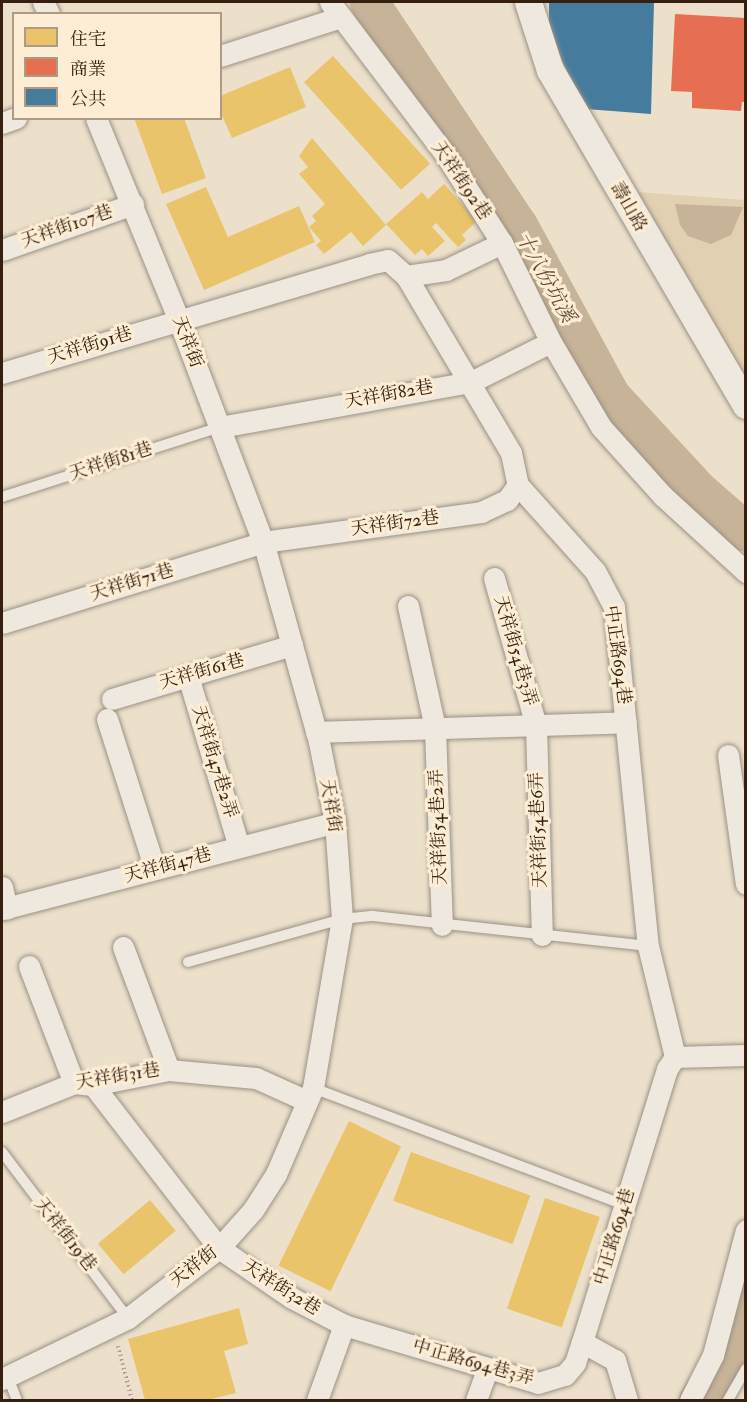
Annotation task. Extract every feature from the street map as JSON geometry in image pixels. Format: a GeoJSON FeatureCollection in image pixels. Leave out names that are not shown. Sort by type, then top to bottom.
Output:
{"type":"FeatureCollection","features":[{"type":"Feature","properties":{"kind":"street","name":"壽山路"},"geometry":{"type":"LineString","coordinates":[[528,2],[550,70],[746,405]]}},
{"type":"Feature","properties":{"kind":"street"},"geometry":{"type":"LineString","coordinates":[[222,55],[335,9]]}},
{"type":"Feature","properties":{"kind":"street","name":"天祥街92巷"},"geometry":{"type":"LineString","coordinates":[[335,9],[445,154],[502,243],[551,342],[600,427],[663,496],[746,572]]}},
{"type":"Feature","properties":{"kind":"street","name":"天祥街"},"geometry":{"type":"LineString","coordinates":[[4,1378],[120,1322],[219,1248],[253,1210],[276,1174],[310,1095],[342,919],[334,822],[316,732],[263,543],[178,318],[97,120]]}},
{"type":"Feature","properties":{"kind":"street","name":"天祥街107巷"},"geometry":{"type":"LineString","coordinates":[[2,250],[133,204]]}},
{"type":"Feature","properties":{"kind":"street"},"geometry":{"type":"LineString","coordinates":[[178,318],[388,260],[406,276],[446,270],[502,243]]}},
{"type":"Feature","properties":{"kind":"street","name":"中正路694巷"},"geometry":{"type":"LineString","coordinates":[[406,276],[471,382],[511,453],[518,485],[605,587],[614,607],[648,946],[675,1057],[667,1070],[582,1342]]}},
{"type":"Feature","properties":{"kind":"street","name":"天祥街91巷"},"geometry":{"type":"LineString","coordinates":[[2,374],[178,318]]}},
{"type":"Feature","properties":{"kind":"street","name":"天祥街82巷"},"geometry":{"type":"LineString","coordinates":[[220,427],[471,382],[551,342]]}},
{"type":"Feature","properties":{"kind":"street","name":"天祥街72巷"},"geometry":{"type":"LineString","coordinates":[[263,543],[481,512],[507,500],[518,485]]}},
{"type":"Feature","properties":{"kind":"street","name":"天祥街71巷"},"geometry":{"type":"LineString","coordinates":[[2,623],[263,543]]}},
{"type":"Feature","properties":{"kind":"street","name":"天祥街54巷3弄"},"geometry":{"type":"LineString","coordinates":[[494,578],[536,725]]}},
{"type":"Feature","properties":{"kind":"street","name":"天祥街54巷2弄"},"geometry":{"type":"LineString","coordinates":[[408,606],[435,728],[442,925]]}},
{"type":"Feature","properties":{"kind":"street","name":"天祥街61巷"},"geometry":{"type":"LineString","coordinates":[[155,869],[110,709],[188,676],[292,645]]}},
{"type":"Feature","properties":{"kind":"street","name":"天祥街47巷2弄"},"geometry":{"type":"LineString","coordinates":[[188,676],[239,847]]}},
{"type":"Feature","properties":{"kind":"street"},"geometry":{"type":"LineString","coordinates":[[316,732],[626,722]]}},
{"type":"Feature","properties":{"kind":"street","name":"天祥街54巷6弄"},"geometry":{"type":"LineString","coordinates":[[536,725],[542,935]]}},
{"type":"Feature","properties":{"kind":"street"},"geometry":{"type":"LineString","coordinates":[[728,755],[746,884]]}},
{"type":"Feature","properties":{"kind":"street","name":"天祥街47巷"},"geometry":{"type":"LineString","coordinates":[[4,909],[334,822]]}},
{"type":"Feature","properties":{"kind":"street"},"geometry":{"type":"LineString","coordinates":[[2,887],[4,909]]}},
{"type":"Feature","properties":{"kind":"street"},"geometry":{"type":"LineString","coordinates":[[123,946],[169,1070]]}},
{"type":"Feature","properties":{"kind":"street"},"geometry":{"type":"LineString","coordinates":[[29,966],[83,1084],[219,1248]]}},
{"type":"Feature","properties":{"kind":"street"},"geometry":{"type":"LineString","coordinates":[[675,1057],[746,1055]]}},
{"type":"Feature","properties":{"kind":"street","name":"天祥街31巷"},"geometry":{"type":"LineString","coordinates":[[2,1112],[83,1084],[169,1070],[256,1078],[310,1095]]}},
{"type":"Feature","properties":{"kind":"street"},"geometry":{"type":"LineString","coordinates":[[690,1401],[713,1355],[746,1230]]}},
{"type":"Feature","properties":{"kind":"street","name":"天祥街32巷"},"geometry":{"type":"LineString","coordinates":[[219,1248],[292,1298],[344,1325]]}},
{"type":"Feature","properties":{"kind":"street"},"geometry":{"type":"LineString","coordinates":[[316,1401],[344,1325]]}},
{"type":"Feature","properties":{"kind":"street","name":"中正路694巷3弄"},"geometry":{"type":"LineString","coordinates":[[344,1325],[538,1383],[553,1381],[574,1363],[582,1342]]}},
{"type":"Feature","properties":{"kind":"street"},"geometry":{"type":"LineString","coordinates":[[582,1342],[615,1360],[627,1401]]}},
{"type":"Feature","properties":{"kind":"street"},"geometry":{"type":"LineString","coordinates":[[476,1401],[487,1369]]}},
{"type":"Feature","properties":{"kind":"lane","name":"天祥街81巷"},"geometry":{"type":"LineString","coordinates":[[2,497],[220,427]]}},
{"type":"Feature","properties":{"kind":"lane"},"geometry":{"type":"LineString","coordinates":[[188,962],[342,919],[373,916],[648,946]]}},
{"type":"Feature","properties":{"kind":"lane"},"geometry":{"type":"LineString","coordinates":[[310,1095],[625,1205]]}},
{"type":"Feature","properties":{"kind":"lane","name":"天祥街19巷"},"geometry":{"type":"LineString","coordinates":[[2,1152],[120,1322]]}},
{"type":"Feature","properties":{"kind":"lane"},"geometry":{"type":"LineString","coordinates":[[728,1401],[746,1369]]}},
{"type":"Feature","properties":{"kind":"lane"},"geometry":{"type":"LineString","coordinates":[[4,1378],[17,1401]]}},
{"type":"Feature","properties":{"kind":"path"},"geometry":{"type":"LineString","coordinates":[[120,1322],[132,1401]]}},
{"type":"Feature","properties":{"kind":"shaded area"},"geometry":{"type":"Polygon","coordinates":[[[637,192],[745,200],[745,379],[637,192]]]}},
{"type":"Feature","properties":{"kind":"shaded area"},"geometry":{"type":"Polygon","coordinates":[[[675,204],[743,207],[731,235],[711,244],[688,236],[680,225],[675,204]]]}},
{"type":"Feature","properties":{"kind":"building: 住宅"},"geometry":{"type":"Polygon","coordinates":[[[333,56],[430,164],[401,190],[304,82],[333,56]]]}},
{"type":"Feature","properties":{"kind":"building: 住宅"},"geometry":{"type":"Polygon","coordinates":[[[290,67],[306,107],[232,138],[222,116],[222,95],[290,67]]]}},
{"type":"Feature","properties":{"kind":"building: 住宅"},"geometry":{"type":"Polygon","coordinates":[[[135,120],[185,120],[206,178],[162,194],[135,120]]]}},
{"type":"Feature","properties":{"kind":"building: 住宅"},"geometry":{"type":"Polygon","coordinates":[[[312,138],[386,225],[363,246],[351,232],[324,254],[316,245],[321,241],[309,227],[316,221],[312,216],[325,204],[299,174],[308,167],[299,156],[312,138]]]}},
{"type":"Feature","properties":{"kind":"building: 住宅"},"geometry":{"type":"Polygon","coordinates":[[[444,184],[477,221],[462,235],[466,240],[458,247],[436,223],[432,227],[445,241],[428,256],[422,249],[415,255],[386,224],[422,192],[428,199],[444,184]]]}},
{"type":"Feature","properties":{"kind":"building: 住宅"},"geometry":{"type":"Polygon","coordinates":[[[206,187],[228,237],[299,206],[315,242],[204,290],[166,204],[206,187]]]}},
{"type":"Feature","properties":{"kind":"building: 住宅"},"geometry":{"type":"Polygon","coordinates":[[[349,1121],[401,1146],[331,1291],[278,1266],[349,1121]]]}},
{"type":"Feature","properties":{"kind":"building: 住宅"},"geometry":{"type":"Polygon","coordinates":[[[411,1152],[530,1195],[513,1244],[393,1201],[411,1152]]]}},
{"type":"Feature","properties":{"kind":"building: 住宅"},"geometry":{"type":"Polygon","coordinates":[[[545,1198],[600,1217],[562,1328],[507,1309],[545,1198]]]}},
{"type":"Feature","properties":{"kind":"building: 住宅"},"geometry":{"type":"Polygon","coordinates":[[[150,1200],[176,1231],[124,1274],[98,1244],[150,1200]]]}},
{"type":"Feature","properties":{"kind":"building: 住宅"},"geometry":{"type":"Polygon","coordinates":[[[239,1308],[248,1344],[224,1351],[236,1393],[207,1400],[145,1400],[128,1339],[239,1308]]]}},
{"type":"Feature","properties":{"kind":"building: 商業"},"geometry":{"type":"Polygon","coordinates":[[[675,14],[746,18],[746,102],[742,102],[741,111],[692,108],[692,92],[671,91],[675,14]]]}},
{"type":"Feature","properties":{"kind":"building: 公共"},"geometry":{"type":"Polygon","coordinates":[[[549,2],[654,2],[651,114],[586,109],[549,35],[549,2]]]}},
{"type":"Feature","properties":{"kind":"waterway","name":"十八份坑溪"},"geometry":{"type":"LineString","coordinates":[[369,2],[518,225],[611,396],[699,491],[746,532]]}},
{"type":"Feature","properties":{"kind":"waterway","name":"十八份坑溪"},"geometry":{"type":"LineString","coordinates":[[698,1400],[724,1360],[746,1272]]}}]}
